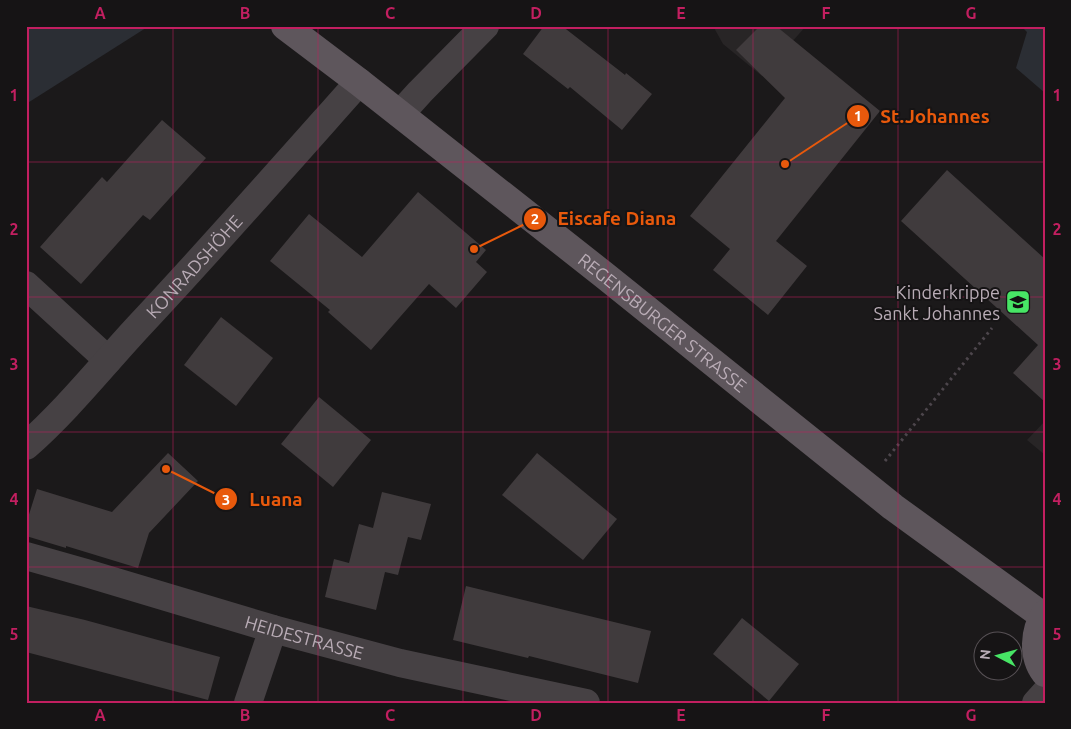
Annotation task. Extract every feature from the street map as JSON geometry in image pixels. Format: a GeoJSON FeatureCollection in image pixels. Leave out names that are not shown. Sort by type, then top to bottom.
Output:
{"type":"FeatureCollection","features":[{"type":"Feature","properties":{"kind":"main road","name":"REGENSBURGER STRASSE"},"geometry":{"type":"LineString","coordinates":[[285,26],[604,275],[882,498],[1009,592],[1044,615]]}},
{"type":"Feature","properties":{"kind":"main road"},"geometry":{"type":"LineString","coordinates":[[1044,615],[1036,633],[1036,651],[1041,669],[1045,673]]}},
{"type":"Feature","properties":{"kind":"street"},"geometry":{"type":"LineString","coordinates":[[400,114],[485,26]]}},
{"type":"Feature","properties":{"kind":"street","name":"KONRADSHÖHE"},"geometry":{"type":"LineString","coordinates":[[26,446],[72,401],[228,231],[359,82]]}},
{"type":"Feature","properties":{"kind":"street"},"geometry":{"type":"LineString","coordinates":[[26,285],[108,360]]}},
{"type":"Feature","properties":{"kind":"street","name":"HEIDESTRASSE"},"geometry":{"type":"LineString","coordinates":[[26,556],[273,629],[400,663],[586,703]]}},
{"type":"Feature","properties":{"kind":"street"},"geometry":{"type":"LineString","coordinates":[[248,703],[273,629]]}},
{"type":"Feature","properties":{"kind":"street"},"geometry":{"type":"LineString","coordinates":[[1036,703],[1045,693]]}},
{"type":"Feature","properties":{"kind":"path"},"geometry":{"type":"LineString","coordinates":[[883,464],[992,328]]}},
{"type":"Feature","properties":{"kind":"shaded area"},"geometry":{"type":"Polygon","coordinates":[[[26,26],[149,26],[26,104],[26,26]]]}},
{"type":"Feature","properties":{"kind":"shaded area"},"geometry":{"type":"Polygon","coordinates":[[[713,26],[806,26],[762,76],[723,44],[713,26]]]}},
{"type":"Feature","properties":{"kind":"shaded area"},"geometry":{"type":"Polygon","coordinates":[[[1021,26],[1045,26],[1045,93],[1016,68],[1027,32],[1021,26]]]}},
{"type":"Feature","properties":{"kind":"shaded area"},"geometry":{"type":"Polygon","coordinates":[[[1045,421],[1045,455],[1027,440],[1045,421]]]}},
{"type":"Feature","properties":{"kind":"building"},"geometry":{"type":"Polygon","coordinates":[[[544,26],[562,26],[652,94],[622,130],[570,87],[568,89],[523,54],[544,26]]]}},
{"type":"Feature","properties":{"kind":"building"},"geometry":{"type":"Polygon","coordinates":[[[760,26],[776,26],[880,111],[776,241],[807,266],[768,315],[713,270],[730,249],[690,216],[785,98],[736,50],[760,26]]]}},
{"type":"Feature","properties":{"kind":"building"},"geometry":{"type":"Polygon","coordinates":[[[162,120],[206,158],[150,220],[143,215],[81,284],[40,247],[102,177],[107,182],[162,120]]]}},
{"type":"Feature","properties":{"kind":"building","name":"Kinderkrippe Sankt Johannes"},"geometry":{"type":"Polygon","coordinates":[[[947,170],[1045,259],[1045,402],[1013,373],[1038,345],[901,221],[947,170]]]}},
{"type":"Feature","properties":{"kind":"building"},"geometry":{"type":"Polygon","coordinates":[[[418,192],[486,250],[476,262],[487,272],[456,308],[429,284],[371,350],[328,312],[330,310],[270,261],[309,214],[362,257],[418,192]]]}},
{"type":"Feature","properties":{"kind":"building"},"geometry":{"type":"Polygon","coordinates":[[[221,317],[273,358],[236,406],[184,365],[221,317]]]}},
{"type":"Feature","properties":{"kind":"building"},"geometry":{"type":"Polygon","coordinates":[[[319,397],[371,440],[333,487],[281,444],[319,397]]]}},
{"type":"Feature","properties":{"kind":"building"},"geometry":{"type":"Polygon","coordinates":[[[168,453],[198,481],[149,533],[138,568],[26,536],[26,524],[37,489],[112,512],[168,453]]]}},
{"type":"Feature","properties":{"kind":"building"},"geometry":{"type":"Polygon","coordinates":[[[537,453],[617,519],[583,560],[502,495],[537,453]]]}},
{"type":"Feature","properties":{"kind":"building"},"geometry":{"type":"Polygon","coordinates":[[[382,492],[431,504],[421,540],[408,537],[398,575],[385,572],[376,610],[325,597],[334,559],[349,563],[359,524],[373,528],[382,492]]]}},
{"type":"Feature","properties":{"kind":"building"},"geometry":{"type":"Polygon","coordinates":[[[466,586],[651,631],[638,683],[529,656],[528,658],[453,640],[466,586]]]}},
{"type":"Feature","properties":{"kind":"building"},"geometry":{"type":"Polygon","coordinates":[[[26,606],[220,657],[208,700],[26,652],[26,606]]]}},
{"type":"Feature","properties":{"kind":"building"},"geometry":{"type":"Polygon","coordinates":[[[742,618],[799,664],[769,701],[713,654],[742,618]]]}},
{"type":"Feature","properties":{"kind":"place","name":"St.Johannes"},"geometry":{"type":"Point","coordinates":[785,164]}},
{"type":"Feature","properties":{"kind":"place","name":"Eiscafe Diana"},"geometry":{"type":"Point","coordinates":[474,249]}},
{"type":"Feature","properties":{"kind":"place","name":"Kinderkrippe Sankt Johannes"},"geometry":{"type":"Point","coordinates":[1018,302]}},
{"type":"Feature","properties":{"kind":"place","name":"Luana"},"geometry":{"type":"Point","coordinates":[166,469]}}]}
